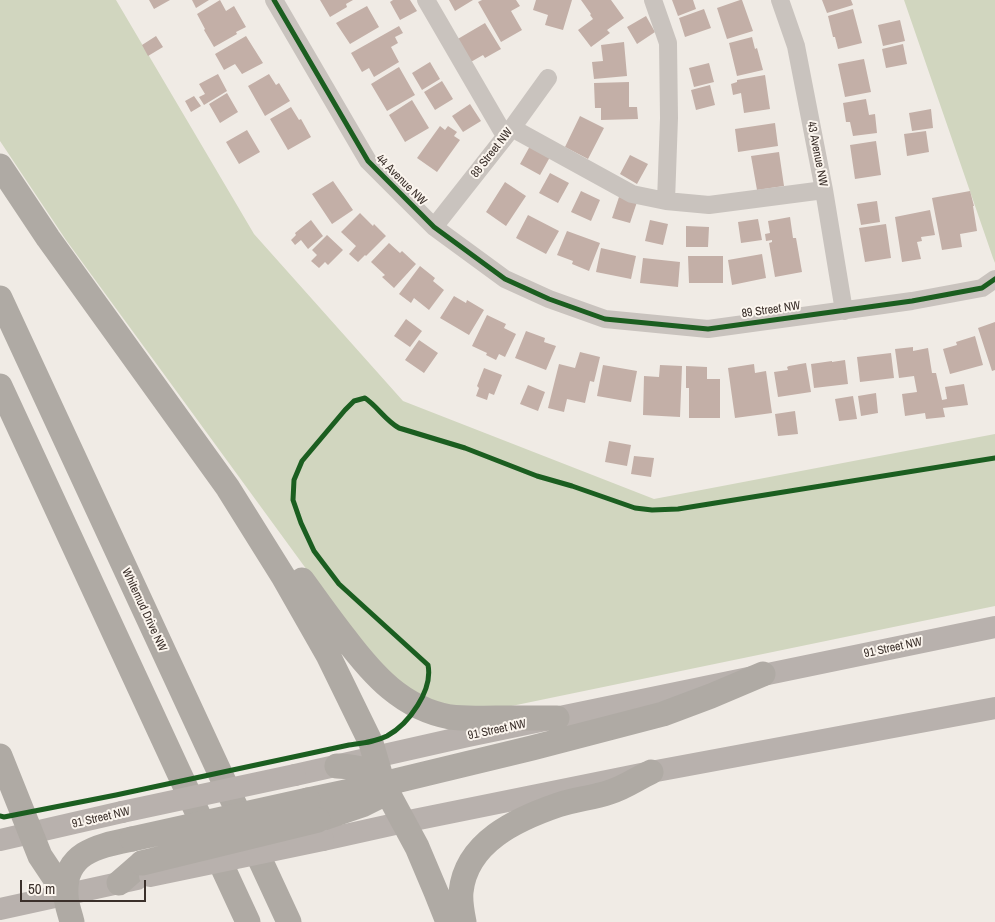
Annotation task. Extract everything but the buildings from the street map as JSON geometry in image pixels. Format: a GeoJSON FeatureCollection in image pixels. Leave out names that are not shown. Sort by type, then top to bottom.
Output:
{"type":"FeatureCollection","features":[{"type":"Feature","properties":{"kind":"highway"},"geometry":{"type":"LineString","coordinates":[[0,166],[48,238],[228,488],[284,576],[315,631],[371,743],[383,784],[429,874],[448,922]]}},
{"type":"Feature","properties":{"kind":"highway","name":"Whitemud Drive NW"},"geometry":{"type":"LineString","coordinates":[[0,298],[288,922]]}},
{"type":"Feature","properties":{"kind":"highway"},"geometry":{"type":"LineString","coordinates":[[0,386],[248,922]]}},
{"type":"Feature","properties":{"kind":"highway"},"geometry":{"type":"LineString","coordinates":[[228,488],[276,544],[362,661],[404,699],[417,706],[450,717],[557,718]]}},
{"type":"Feature","properties":{"kind":"highway"},"geometry":{"type":"LineString","coordinates":[[119,883],[146,870],[316,820],[383,784],[664,714],[763,674]]}},
{"type":"Feature","properties":{"kind":"highway"},"geometry":{"type":"LineString","coordinates":[[0,756],[40,856],[66,895]]}},
{"type":"Feature","properties":{"kind":"highway"},"geometry":{"type":"LineString","coordinates":[[337,766],[356,767],[368,772],[383,784]]}},
{"type":"Feature","properties":{"kind":"highway"},"geometry":{"type":"LineString","coordinates":[[464,922],[461,901],[463,880],[475,856],[484,844],[495,835],[516,823],[560,804],[611,792],[651,772]]}},
{"type":"Feature","properties":{"kind":"highway"},"geometry":{"type":"LineString","coordinates":[[72,922],[66,895],[67,878],[72,866],[79,857],[92,850],[132,839],[316,820]]}},
{"type":"Feature","properties":{"kind":"main road","name":"91 Street NW"},"geometry":{"type":"LineString","coordinates":[[0,840],[375,756],[995,627]]}},
{"type":"Feature","properties":{"kind":"main road"},"geometry":{"type":"LineString","coordinates":[[316,820],[404,822],[651,772],[995,708]]}},
{"type":"Feature","properties":{"kind":"main road"},"geometry":{"type":"LineString","coordinates":[[0,909],[119,883]]}},
{"type":"Feature","properties":{"kind":"street","name":"44 Avenue NW"},"geometry":{"type":"LineString","coordinates":[[274,0],[368,161],[434,227],[505,279],[549,299]]}},
{"type":"Feature","properties":{"kind":"street"},"geometry":{"type":"LineString","coordinates":[[426,0],[509,132],[632,194],[666,201],[709,205],[824,190]]}},
{"type":"Feature","properties":{"kind":"street"},"geometry":{"type":"LineString","coordinates":[[654,0],[668,43],[669,118],[666,201]]}},
{"type":"Feature","properties":{"kind":"street","name":"43 Avenue NW"},"geometry":{"type":"LineString","coordinates":[[780,0],[796,46],[824,190],[844,311]]}},
{"type":"Feature","properties":{"kind":"street","name":"88 Street NW"},"geometry":{"type":"LineString","coordinates":[[434,227],[509,132],[548,78]]}},
{"type":"Feature","properties":{"kind":"street","name":"89 Street NW"},"geometry":{"type":"LineString","coordinates":[[549,299],[605,319],[708,329],[844,311],[982,288],[995,279]]}},
{"type":"Feature","properties":{"kind":"green space"},"geometry":{"type":"Polygon","coordinates":[[[0,0],[116,0],[254,234],[403,401],[654,499],[995,434],[995,606],[497,709],[448,708],[393,681],[315,581],[66,240],[0,141],[0,0]]]}},
{"type":"Feature","properties":{"kind":"green space"},"geometry":{"type":"Polygon","coordinates":[[[904,0],[995,0],[995,263],[993,258],[904,0]]]}},
{"type":"Feature","properties":{"kind":"cycle path"},"geometry":{"type":"LineString","coordinates":[[274,0],[368,161],[434,227],[505,279],[549,299],[605,319],[708,329],[912,301],[982,288],[995,279]]}},
{"type":"Feature","properties":{"kind":"cycle path"},"geometry":{"type":"LineString","coordinates":[[0,816],[4,817],[116,795],[373,741],[395,731],[411,715],[427,685],[428,665],[339,584],[314,551],[293,500],[294,480],[302,461],[354,401],[365,398],[399,428],[465,448],[537,476],[635,508],[652,510],[678,509],[995,458]]}}]}
